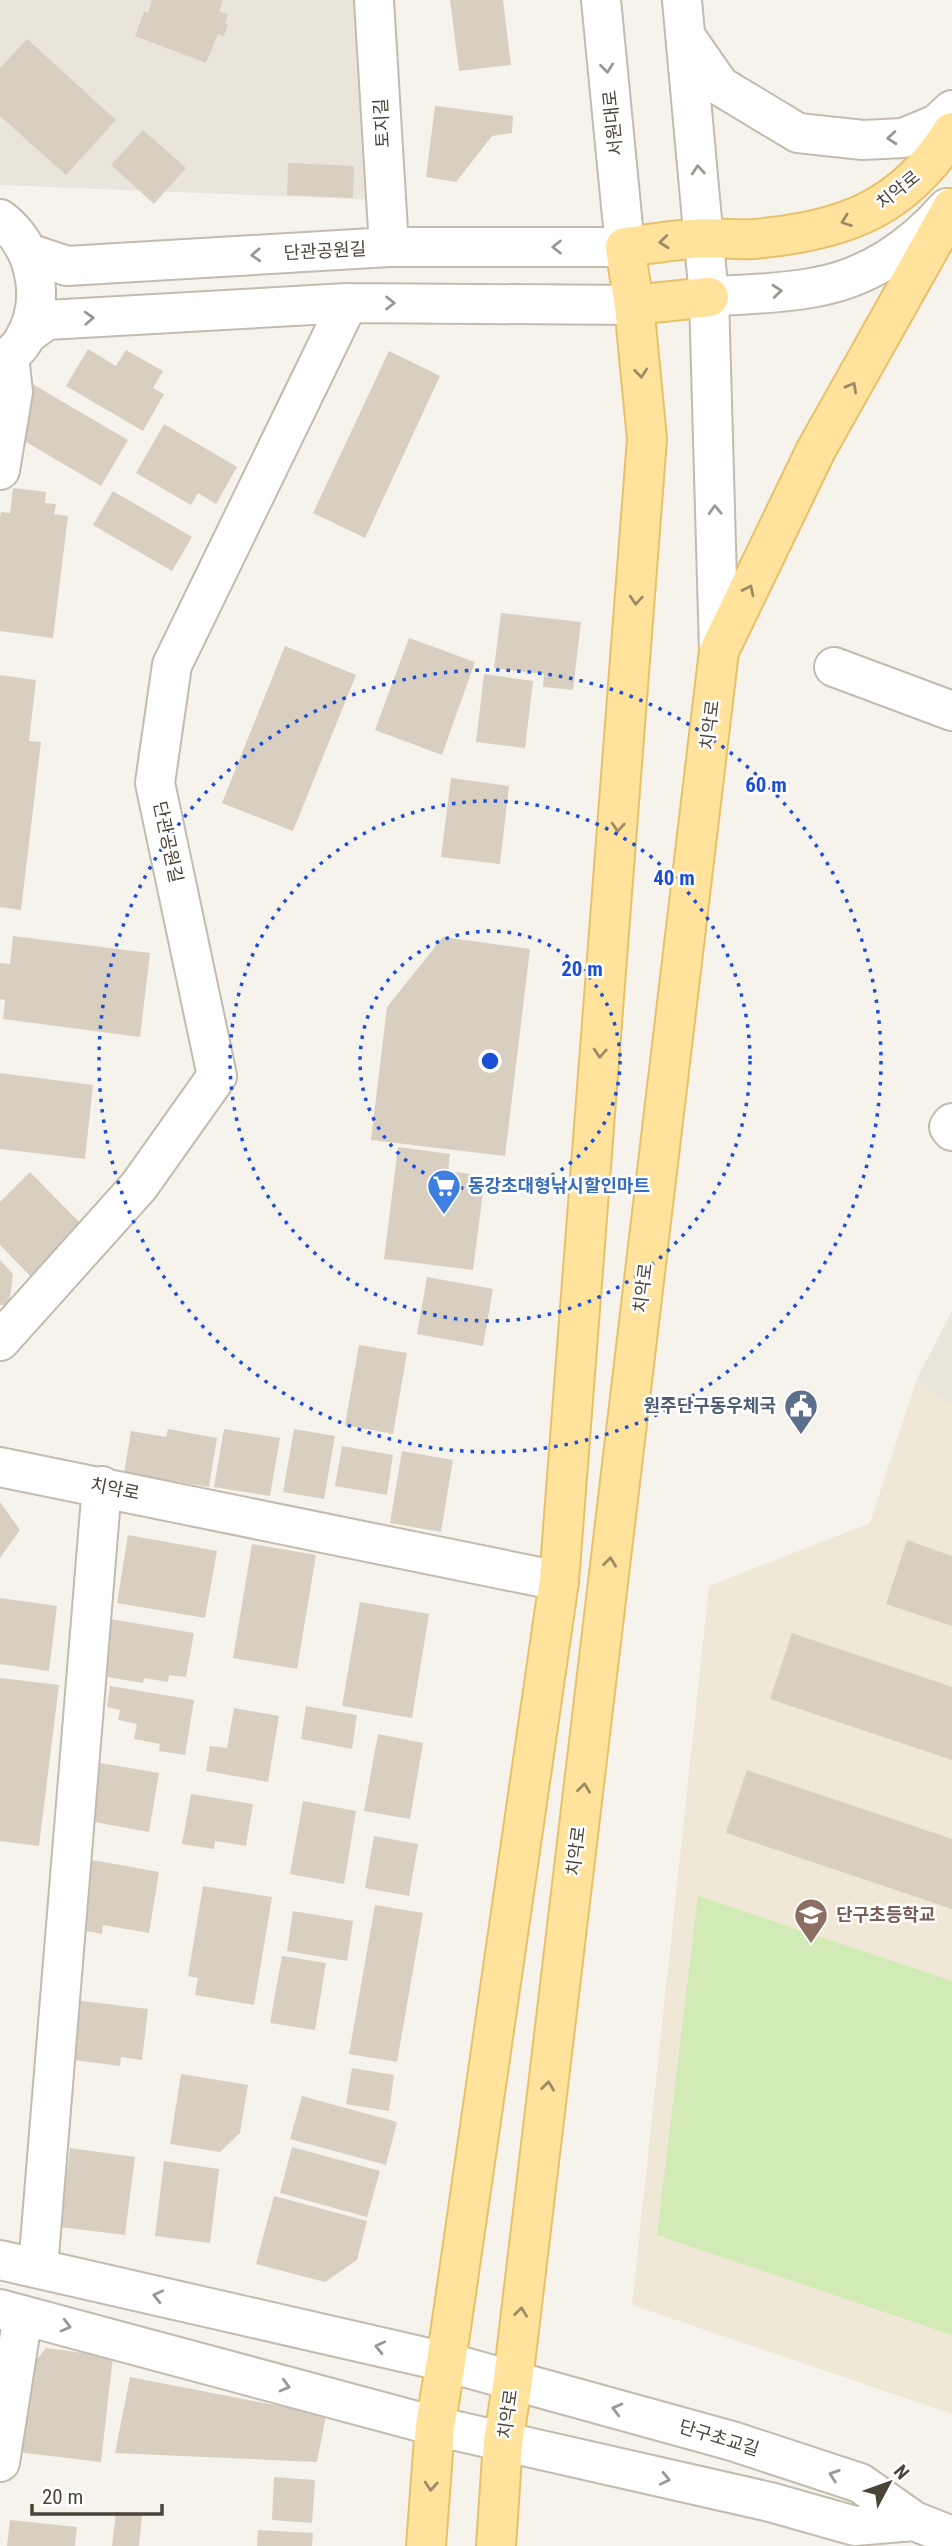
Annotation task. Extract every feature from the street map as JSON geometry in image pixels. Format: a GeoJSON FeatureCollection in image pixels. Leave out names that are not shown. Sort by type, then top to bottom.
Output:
{"type":"FeatureCollection","features":[{"type":"Feature","properties":{"kind":"main road","name":"치악로"},"geometry":{"type":"LineString","coordinates":[[625,247],[704,238],[752,239],[840,223],[878,208],[911,183],[940,152],[952,132]]}},
{"type":"Feature","properties":{"kind":"main road"},"geometry":{"type":"LineString","coordinates":[[719,651],[816,450],[952,206]]}},
{"type":"Feature","properties":{"kind":"main road"},"geometry":{"type":"LineString","coordinates":[[426,2546],[435,2426],[559,1581],[647,439],[634,305],[625,247]]}},
{"type":"Feature","properties":{"kind":"main road"},"geometry":{"type":"LineString","coordinates":[[634,305],[709,297]]}},
{"type":"Feature","properties":{"kind":"main road","name":"치악로"},"geometry":{"type":"LineString","coordinates":[[496,2546],[503,2442],[513,2380],[719,651]]}},
{"type":"Feature","properties":{"kind":"street","name":"토지길"},"geometry":{"type":"LineString","coordinates":[[374,0],[388,247]]}},
{"type":"Feature","properties":{"kind":"street","name":"서원대로"},"geometry":{"type":"LineString","coordinates":[[601,0],[625,247]]}},
{"type":"Feature","properties":{"kind":"street"},"geometry":{"type":"LineString","coordinates":[[684,18],[720,86],[798,133],[863,140],[903,138],[937,124],[952,110]]}},
{"type":"Feature","properties":{"kind":"street"},"geometry":{"type":"LineString","coordinates":[[684,18],[704,238]]}},
{"type":"Feature","properties":{"kind":"street"},"geometry":{"type":"LineString","coordinates":[[709,297],[816,288],[863,272],[894,256],[952,206]]}},
{"type":"Feature","properties":{"kind":"street"},"geometry":{"type":"LineString","coordinates":[[0,219],[10,227],[28,253],[36,283],[34,314],[12,352],[13,392],[0,470]]}},
{"type":"Feature","properties":{"kind":"street","name":"치악로"},"geometry":{"type":"LineString","coordinates":[[704,238],[709,297],[719,651]]}},
{"type":"Feature","properties":{"kind":"street","name":"단관공원길"},"geometry":{"type":"LineString","coordinates":[[28,253],[67,266],[388,247],[625,247]]}},
{"type":"Feature","properties":{"kind":"street","name":"단관공원길"},"geometry":{"type":"LineString","coordinates":[[0,1341],[139,1186],[217,1076],[155,783],[172,665],[348,303]]}},
{"type":"Feature","properties":{"kind":"street"},"geometry":{"type":"LineString","coordinates":[[12,352],[47,320],[348,303],[634,305]]}},
{"type":"Feature","properties":{"kind":"street"},"geometry":{"type":"LineString","coordinates":[[834,667],[952,711]]}},
{"type":"Feature","properties":{"kind":"street"},"geometry":{"type":"LineString","coordinates":[[952,1123],[949,1126],[952,1131]]}},
{"type":"Feature","properties":{"kind":"street","name":"치악로"},"geometry":{"type":"LineString","coordinates":[[0,1467],[559,1581]]}},
{"type":"Feature","properties":{"kind":"street"},"geometry":{"type":"LineString","coordinates":[[38,2268],[102,1486]]}},
{"type":"Feature","properties":{"kind":"street"},"geometry":{"type":"LineString","coordinates":[[0,2260],[446,2362]]}},
{"type":"Feature","properties":{"kind":"street"},"geometry":{"type":"LineString","coordinates":[[0,2462],[12,2312],[435,2426]]}},
{"type":"Feature","properties":{"kind":"street","name":"단구초교길"},"geometry":{"type":"LineString","coordinates":[[446,2362],[732,2441],[860,2483],[914,2521],[952,2536]]}},
{"type":"Feature","properties":{"kind":"street","name":"단구초교길"},"geometry":{"type":"LineString","coordinates":[[435,2426],[770,2502],[855,2526],[914,2521]]}},
{"type":"Feature","properties":{"kind":"shaded area"},"geometry":{"type":"Polygon","coordinates":[[[0,0],[359,0],[379,200],[0,185],[0,0]]]}},
{"type":"Feature","properties":{"kind":"shaded area"},"geometry":{"type":"Polygon","coordinates":[[[952,1311],[952,1406],[916,1381],[952,1311]]]}},
{"type":"Feature","properties":{"kind":"shaded area","name":"단구초등학교"},"geometry":{"type":"Polygon","coordinates":[[[916,1381],[952,1406],[952,2414],[632,2305],[709,1586],[870,1523],[916,1381]]]}},
{"type":"Feature","properties":{"kind":"green space"},"geometry":{"type":"Polygon","coordinates":[[[698,1896],[952,1981],[952,2335],[657,2235],[698,1896]]]}},
{"type":"Feature","properties":{"kind":"building"},"geometry":{"type":"Polygon","coordinates":[[[152,0],[223,0],[219,11],[228,15],[225,23],[228,24],[224,36],[218,34],[206,63],[135,36],[144,11],[148,13],[152,0]]]}},
{"type":"Feature","properties":{"kind":"building"},"geometry":{"type":"Polygon","coordinates":[[[450,0],[503,0],[511,65],[459,71],[450,0]]]}},
{"type":"Feature","properties":{"kind":"building"},"geometry":{"type":"Polygon","coordinates":[[[27,39],[116,120],[66,175],[0,116],[0,68],[27,39]]]}},
{"type":"Feature","properties":{"kind":"building"},"geometry":{"type":"Polygon","coordinates":[[[435,106],[513,116],[512,133],[492,136],[456,182],[426,177],[435,106]]]}},
{"type":"Feature","properties":{"kind":"building"},"geometry":{"type":"Polygon","coordinates":[[[143,130],[186,168],[154,204],[111,165],[143,130]]]}},
{"type":"Feature","properties":{"kind":"building"},"geometry":{"type":"Polygon","coordinates":[[[288,163],[354,166],[353,198],[287,195],[288,163]]]}},
{"type":"Feature","properties":{"kind":"building"},"geometry":{"type":"Polygon","coordinates":[[[88,349],[116,366],[126,350],[163,371],[153,388],[164,394],[143,431],[66,386],[88,349]]]}},
{"type":"Feature","properties":{"kind":"building"},"geometry":{"type":"Polygon","coordinates":[[[389,351],[440,376],[365,538],[313,513],[389,351]]]}},
{"type":"Feature","properties":{"kind":"building"},"geometry":{"type":"Polygon","coordinates":[[[34,385],[128,440],[101,486],[9,432],[15,394],[34,385]]]}},
{"type":"Feature","properties":{"kind":"building"},"geometry":{"type":"Polygon","coordinates":[[[164,424],[237,467],[216,504],[198,493],[191,505],[136,473],[164,424]]]}},
{"type":"Feature","properties":{"kind":"building"},"geometry":{"type":"Polygon","coordinates":[[[13,488],[46,492],[45,503],[56,504],[54,514],[68,516],[53,638],[0,631],[0,517],[1,512],[10,513],[13,488]]]}},
{"type":"Feature","properties":{"kind":"building"},"geometry":{"type":"Polygon","coordinates":[[[113,491],[192,537],[172,571],[93,525],[113,491]]]}},
{"type":"Feature","properties":{"kind":"building"},"geometry":{"type":"Polygon","coordinates":[[[501,613],[581,622],[573,690],[543,687],[544,674],[494,668],[501,613]]]}},
{"type":"Feature","properties":{"kind":"building"},"geometry":{"type":"Polygon","coordinates":[[[409,638],[475,662],[442,755],[375,730],[409,638]]]}},
{"type":"Feature","properties":{"kind":"building"},"geometry":{"type":"Polygon","coordinates":[[[285,646],[356,675],[293,831],[222,803],[285,646]]]}},
{"type":"Feature","properties":{"kind":"building"},"geometry":{"type":"Polygon","coordinates":[[[484,674],[533,681],[525,748],[476,742],[484,674]]]}},
{"type":"Feature","properties":{"kind":"building"},"geometry":{"type":"Polygon","coordinates":[[[0,675],[36,680],[29,741],[41,742],[21,910],[0,907],[0,675]]]}},
{"type":"Feature","properties":{"kind":"building"},"geometry":{"type":"Polygon","coordinates":[[[451,778],[509,786],[500,864],[441,857],[451,778]]]}},
{"type":"Feature","properties":{"kind":"building"},"geometry":{"type":"Polygon","coordinates":[[[13,936],[150,953],[140,1037],[3,1019],[5,1000],[0,999],[0,963],[10,964],[13,936]]]}},
{"type":"Feature","properties":{"kind":"building"},"geometry":{"type":"Polygon","coordinates":[[[443,937],[530,949],[505,1156],[371,1140],[387,1007],[443,937]]]}},
{"type":"Feature","properties":{"kind":"building"},"geometry":{"type":"Polygon","coordinates":[[[0,1073],[93,1085],[85,1159],[0,1149],[0,1073]]]}},
{"type":"Feature","properties":{"kind":"building"},"geometry":{"type":"Polygon","coordinates":[[[398,1147],[450,1154],[448,1171],[485,1176],[473,1270],[384,1259],[398,1147]]]}},
{"type":"Feature","properties":{"kind":"building"},"geometry":{"type":"Polygon","coordinates":[[[30,1172],[86,1229],[34,1280],[0,1245],[0,1202],[30,1172]]]}},
{"type":"Feature","properties":{"kind":"building"},"geometry":{"type":"Polygon","coordinates":[[[0,1260],[13,1274],[9,1306],[0,1305],[0,1260]]]}},
{"type":"Feature","properties":{"kind":"building"},"geometry":{"type":"Polygon","coordinates":[[[427,1277],[493,1289],[483,1346],[417,1334],[427,1277]]]}},
{"type":"Feature","properties":{"kind":"building"},"geometry":{"type":"Polygon","coordinates":[[[359,1345],[407,1353],[393,1434],[345,1425],[359,1345]]]}},
{"type":"Feature","properties":{"kind":"building"},"geometry":{"type":"Polygon","coordinates":[[[168,1429],[217,1438],[209,1487],[124,1473],[131,1431],[166,1437],[168,1429]]]}},
{"type":"Feature","properties":{"kind":"building"},"geometry":{"type":"Polygon","coordinates":[[[224,1429],[280,1438],[270,1496],[214,1487],[224,1429]]]}},
{"type":"Feature","properties":{"kind":"building"},"geometry":{"type":"Polygon","coordinates":[[[294,1429],[335,1436],[324,1499],[283,1492],[294,1429]]]}},
{"type":"Feature","properties":{"kind":"building"},"geometry":{"type":"Polygon","coordinates":[[[342,1446],[393,1455],[387,1495],[335,1486],[342,1446]]]}},
{"type":"Feature","properties":{"kind":"building"},"geometry":{"type":"Polygon","coordinates":[[[402,1451],[453,1460],[441,1532],[390,1523],[402,1451]]]}},
{"type":"Feature","properties":{"kind":"building"},"geometry":{"type":"Polygon","coordinates":[[[0,1502],[20,1530],[0,1558],[0,1502]]]}},
{"type":"Feature","properties":{"kind":"building"},"geometry":{"type":"Polygon","coordinates":[[[128,1535],[217,1551],[205,1618],[117,1603],[128,1535]]]}},
{"type":"Feature","properties":{"kind":"building"},"geometry":{"type":"Polygon","coordinates":[[[907,1540],[952,1556],[952,1626],[886,1604],[907,1540]]]}},
{"type":"Feature","properties":{"kind":"building"},"geometry":{"type":"Polygon","coordinates":[[[252,1544],[316,1555],[297,1669],[233,1658],[252,1544]]]}},
{"type":"Feature","properties":{"kind":"building"},"geometry":{"type":"Polygon","coordinates":[[[0,1598],[57,1606],[49,1671],[0,1664],[0,1598]]]}},
{"type":"Feature","properties":{"kind":"building"},"geometry":{"type":"Polygon","coordinates":[[[360,1602],[429,1614],[412,1718],[342,1706],[360,1602]]]}},
{"type":"Feature","properties":{"kind":"building"},"geometry":{"type":"Polygon","coordinates":[[[110,1619],[194,1633],[186,1677],[169,1675],[168,1682],[144,1678],[143,1683],[101,1676],[110,1619]]]}},
{"type":"Feature","properties":{"kind":"building"},"geometry":{"type":"Polygon","coordinates":[[[792,1633],[952,1687],[952,1760],[770,1699],[792,1633]]]}},
{"type":"Feature","properties":{"kind":"building"},"geometry":{"type":"Polygon","coordinates":[[[0,1678],[59,1685],[39,1846],[0,1841],[0,1678]]]}},
{"type":"Feature","properties":{"kind":"building"},"geometry":{"type":"Polygon","coordinates":[[[110,1686],[194,1700],[185,1755],[159,1751],[160,1744],[134,1739],[137,1724],[118,1720],[120,1710],[107,1707],[110,1686]]]}},
{"type":"Feature","properties":{"kind":"building"},"geometry":{"type":"Polygon","coordinates":[[[306,1706],[357,1715],[352,1749],[301,1739],[306,1706]]]}},
{"type":"Feature","properties":{"kind":"building"},"geometry":{"type":"Polygon","coordinates":[[[234,1708],[279,1716],[268,1782],[206,1771],[210,1746],[227,1748],[234,1708]]]}},
{"type":"Feature","properties":{"kind":"building"},"geometry":{"type":"Polygon","coordinates":[[[378,1734],[423,1743],[410,1819],[364,1811],[378,1734]]]}},
{"type":"Feature","properties":{"kind":"building"},"geometry":{"type":"Polygon","coordinates":[[[100,1763],[159,1773],[149,1832],[89,1821],[100,1763]]]}},
{"type":"Feature","properties":{"kind":"building"},"geometry":{"type":"Polygon","coordinates":[[[747,1770],[952,1839],[952,1909],[726,1833],[747,1770]]]}},
{"type":"Feature","properties":{"kind":"building"},"geometry":{"type":"Polygon","coordinates":[[[191,1794],[253,1804],[246,1846],[215,1841],[214,1849],[182,1844],[191,1794]]]}},
{"type":"Feature","properties":{"kind":"building"},"geometry":{"type":"Polygon","coordinates":[[[303,1801],[356,1811],[344,1884],[290,1874],[303,1801]]]}},
{"type":"Feature","properties":{"kind":"building"},"geometry":{"type":"Polygon","coordinates":[[[374,1836],[418,1844],[409,1896],[365,1888],[374,1836]]]}},
{"type":"Feature","properties":{"kind":"building"},"geometry":{"type":"Polygon","coordinates":[[[87,1859],[159,1872],[149,1933],[103,1925],[102,1934],[75,1929],[87,1859]]]}},
{"type":"Feature","properties":{"kind":"building"},"geometry":{"type":"Polygon","coordinates":[[[203,1886],[272,1897],[254,2005],[195,1995],[198,1978],[188,1976],[203,1886]]]}},
{"type":"Feature","properties":{"kind":"building"},"geometry":{"type":"Polygon","coordinates":[[[375,1905],[423,1913],[397,2062],[349,2054],[375,1905]]]}},
{"type":"Feature","properties":{"kind":"building"},"geometry":{"type":"Polygon","coordinates":[[[293,1911],[353,1921],[347,1961],[287,1951],[293,1911]]]}},
{"type":"Feature","properties":{"kind":"building"},"geometry":{"type":"Polygon","coordinates":[[[282,1956],[326,1963],[315,2030],[270,2023],[282,1956]]]}},
{"type":"Feature","properties":{"kind":"building"},"geometry":{"type":"Polygon","coordinates":[[[66,1999],[148,2009],[142,2060],[121,2057],[120,2066],[59,2058],[66,1999]]]}},
{"type":"Feature","properties":{"kind":"building"},"geometry":{"type":"Polygon","coordinates":[[[352,2068],[394,2075],[389,2111],[346,2104],[352,2068]]]}},
{"type":"Feature","properties":{"kind":"building"},"geometry":{"type":"Polygon","coordinates":[[[181,2074],[248,2085],[240,2133],[220,2152],[170,2144],[181,2074]]]}},
{"type":"Feature","properties":{"kind":"building"},"geometry":{"type":"Polygon","coordinates":[[[302,2096],[397,2122],[386,2165],[290,2139],[302,2096]]]}},
{"type":"Feature","properties":{"kind":"building"},"geometry":{"type":"Polygon","coordinates":[[[292,2147],[380,2171],[367,2217],[280,2193],[292,2147]]]}},
{"type":"Feature","properties":{"kind":"building"},"geometry":{"type":"Polygon","coordinates":[[[70,2148],[135,2157],[125,2235],[60,2227],[70,2148]]]}},
{"type":"Feature","properties":{"kind":"building"},"geometry":{"type":"Polygon","coordinates":[[[164,2161],[219,2169],[210,2243],[155,2236],[164,2161]]]}},
{"type":"Feature","properties":{"kind":"building"},"geometry":{"type":"Polygon","coordinates":[[[274,2196],[367,2221],[357,2260],[325,2282],[256,2264],[274,2196]]]}},
{"type":"Feature","properties":{"kind":"building"},"geometry":{"type":"Polygon","coordinates":[[[46,2348],[113,2357],[101,2462],[17,2452],[26,2373],[46,2348]]]}},
{"type":"Feature","properties":{"kind":"building"},"geometry":{"type":"Polygon","coordinates":[[[130,2377],[326,2415],[317,2462],[115,2453],[130,2377]]]}},
{"type":"Feature","properties":{"kind":"building"},"geometry":{"type":"Polygon","coordinates":[[[274,2477],[315,2480],[312,2523],[272,2520],[274,2477]]]}},
{"type":"Feature","properties":{"kind":"building"},"geometry":{"type":"Polygon","coordinates":[[[116,2512],[142,2515],[139,2546],[112,2546],[116,2512]]]}},
{"type":"Feature","properties":{"kind":"building"},"geometry":{"type":"Polygon","coordinates":[[[10,2520],[77,2527],[75,2546],[7,2546],[10,2520]]]}},
{"type":"Feature","properties":{"kind":"building"},"geometry":{"type":"Polygon","coordinates":[[[258,2530],[313,2533],[312,2546],[257,2546],[258,2530]]]}},
{"type":"Feature","properties":{"kind":"place","name":"동강초대형낚시할인마트"},"geometry":{"type":"Point","coordinates":[444,1216]}},
{"type":"Feature","properties":{"kind":"place","name":"원주단구동우체국"},"geometry":{"type":"Point","coordinates":[801,1436]}},
{"type":"Feature","properties":{"kind":"place","name":"단구초등학교"},"geometry":{"type":"Point","coordinates":[811,1945]}}]}
